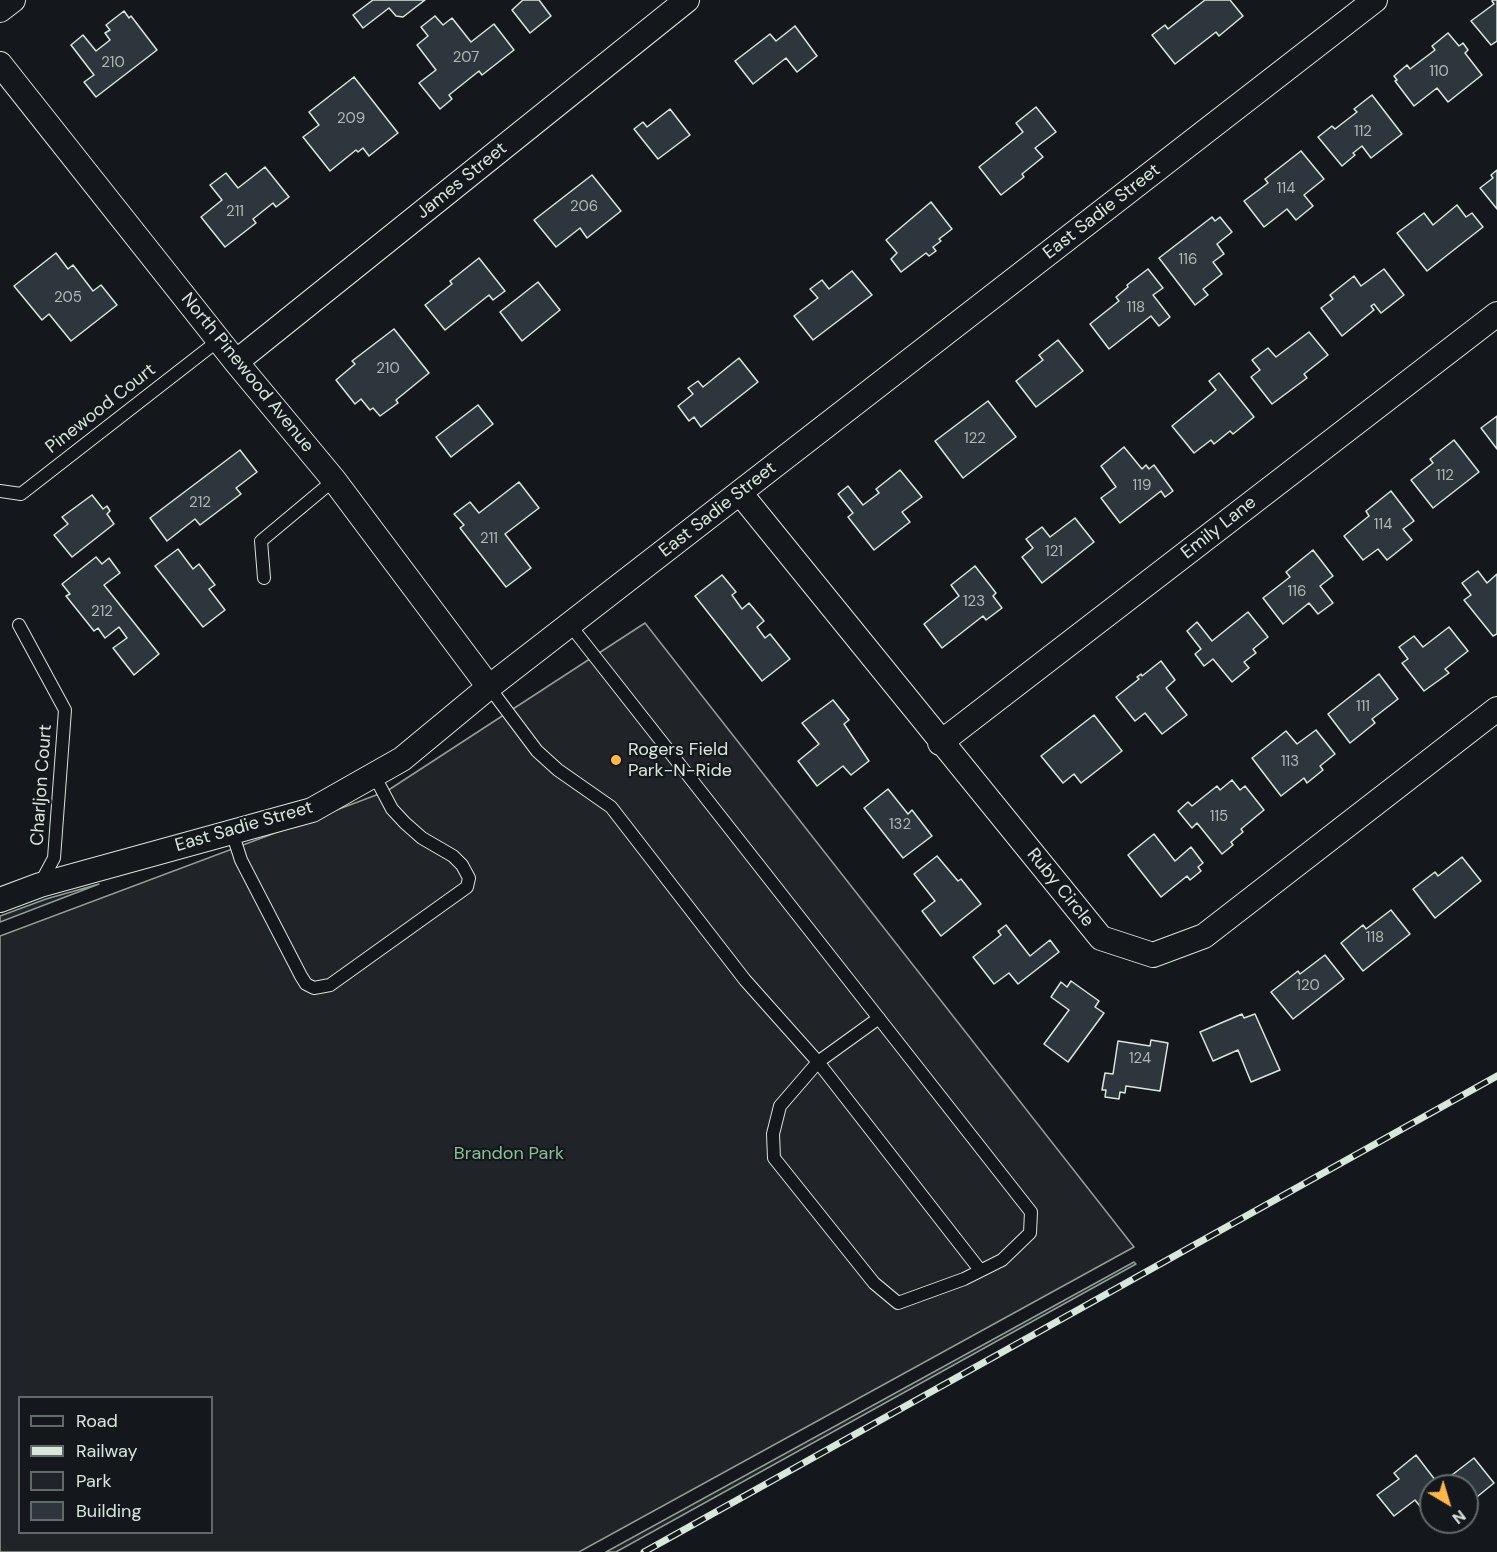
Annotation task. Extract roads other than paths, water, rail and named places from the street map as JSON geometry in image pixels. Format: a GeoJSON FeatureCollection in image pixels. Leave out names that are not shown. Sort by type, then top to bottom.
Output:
{"type":"FeatureCollection","features":[{"type":"Feature","properties":{"kind":"street"},"geometry":{"type":"LineString","coordinates":[[0,10],[13,0]]}},
{"type":"Feature","properties":{"kind":"street","name":"James Street"},"geometry":{"type":"LineString","coordinates":[[236,362],[687,0]]}},
{"type":"Feature","properties":{"kind":"street","name":"East Sadie Street"},"geometry":{"type":"LineString","coordinates":[[0,900],[40,885],[312,810],[402,759],[489,687],[1375,0]]}},
{"type":"Feature","properties":{"kind":"street","name":"North Pinewood Avenue"},"geometry":{"type":"LineString","coordinates":[[0,64],[236,362],[334,480],[489,687]]}},
{"type":"Feature","properties":{"kind":"street","name":"Emily Lane"},"geometry":{"type":"LineString","coordinates":[[940,742],[1497,314]]}},
{"type":"Feature","properties":{"kind":"street","name":"Ruby Circle"},"geometry":{"type":"LineString","coordinates":[[740,493],[1101,939],[1153,955],[1204,936],[1497,709]]}},
{"type":"Feature","properties":{"kind":"lane","name":"Pinewood Court"},"geometry":{"type":"LineString","coordinates":[[0,491],[21,494],[219,340]]}},
{"type":"Feature","properties":{"kind":"lane"},"geometry":{"type":"LineString","coordinates":[[264,578],[261,541],[334,480]]}},
{"type":"Feature","properties":{"kind":"lane","name":"Charljon Court"},"geometry":{"type":"LineString","coordinates":[[19,625],[65,710],[54,858],[40,885]]}},
{"type":"Feature","properties":{"kind":"lane"},"geometry":{"type":"LineString","coordinates":[[570,625],[879,1018],[1031,1212],[1030,1233],[1002,1260],[964,1279],[898,1303],[874,1283],[774,1158],[773,1134],[780,1106],[818,1062],[879,1018]]}},
{"type":"Feature","properties":{"kind":"lane"},"geometry":{"type":"LineString","coordinates":[[489,687],[537,751],[558,770],[611,807],[745,980],[818,1062],[980,1270]]}},
{"type":"Feature","properties":{"kind":"lane"},"geometry":{"type":"LineString","coordinates":[[232,832],[241,860],[306,984],[314,988],[330,985],[467,886],[470,879],[462,865],[453,856],[422,838],[392,809],[374,775]]}},
{"type":"Feature","properties":{"kind":"railway"},"geometry":{"type":"LineString","coordinates":[[644,1552],[1497,1076]]}},
{"type":"Feature","properties":{"kind":"place","name":"Rogers Field Park-N-Ride"},"geometry":{"type":"Point","coordinates":[616,760]}},
{"type":"Feature","properties":{"kind":"park label","name":"Brandon Park"},"geometry":{"type":"Point","coordinates":[509,1154]}}]}
